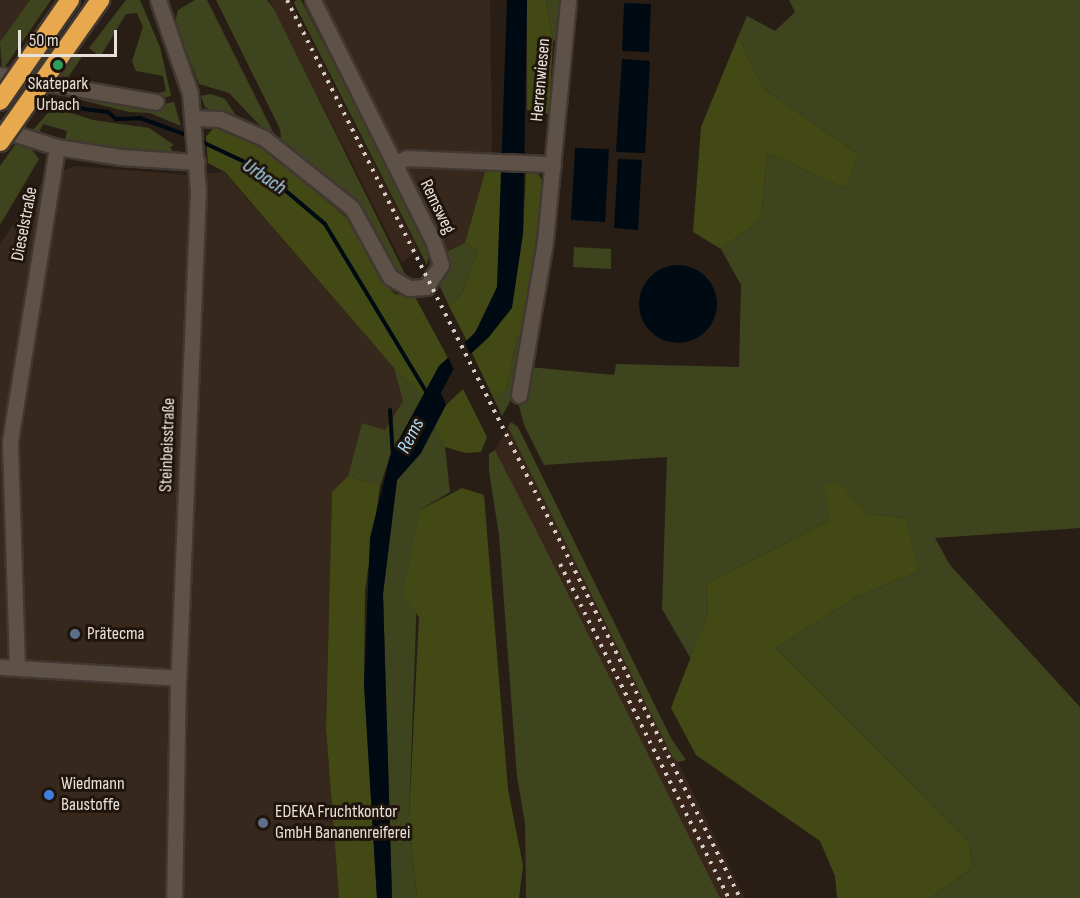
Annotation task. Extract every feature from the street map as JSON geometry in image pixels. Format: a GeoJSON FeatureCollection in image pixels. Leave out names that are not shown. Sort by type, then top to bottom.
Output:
{"type":"FeatureCollection","features":[{"type":"Feature","properties":{"kind":"highway"},"geometry":{"type":"LineString","coordinates":[[0,101],[70,0]]}},
{"type":"Feature","properties":{"kind":"highway"},"geometry":{"type":"LineString","coordinates":[[0,142],[100,0]]}},
{"type":"Feature","properties":{"kind":"street","name":"Steinbeisstraße"},"geometry":{"type":"LineString","coordinates":[[158,0],[180,59],[195,122],[197,158],[178,678],[174,898]]}},
{"type":"Feature","properties":{"kind":"street","name":"Remsweg"},"geometry":{"type":"LineString","coordinates":[[195,122],[220,119],[264,138],[352,208],[390,277],[409,288],[426,287],[437,273],[439,256],[313,0]]}},
{"type":"Feature","properties":{"kind":"street","name":"Herrenwiesen"},"geometry":{"type":"LineString","coordinates":[[519,395],[534,322],[553,164],[568,0]]}},
{"type":"Feature","properties":{"kind":"street"},"geometry":{"type":"LineString","coordinates":[[0,75],[156,102]]}},
{"type":"Feature","properties":{"kind":"street"},"geometry":{"type":"LineString","coordinates":[[0,129],[57,147],[120,157],[197,158]]}},
{"type":"Feature","properties":{"kind":"street","name":"Dieselstraße"},"geometry":{"type":"LineString","coordinates":[[17,667],[10,441],[57,147]]}},
{"type":"Feature","properties":{"kind":"street"},"geometry":{"type":"LineString","coordinates":[[394,163],[406,158],[553,164]]}},
{"type":"Feature","properties":{"kind":"street"},"geometry":{"type":"LineString","coordinates":[[0,667],[178,678]]}},
{"type":"Feature","properties":{"kind":"shaded area"},"geometry":{"type":"Polygon","coordinates":[[[0,0],[30,0],[0,42],[0,0]]]}},
{"type":"Feature","properties":{"kind":"shaded area"},"geometry":{"type":"Polygon","coordinates":[[[269,0],[290,0],[418,250],[402,262],[269,0]]]}},
{"type":"Feature","properties":{"kind":"shaded area"},"geometry":{"type":"Polygon","coordinates":[[[320,0],[490,0],[492,148],[465,243],[445,253],[320,0]]]}},
{"type":"Feature","properties":{"kind":"shaded area"},"geometry":{"type":"Polygon","coordinates":[[[75,166],[186,175],[224,172],[394,368],[403,401],[385,430],[362,423],[348,476],[332,492],[326,728],[339,898],[0,898],[0,244],[45,178],[75,166]]]}},
{"type":"Feature","properties":{"kind":"shaded area"},"geometry":{"type":"Polygon","coordinates":[[[508,427],[745,898],[720,898],[495,450],[508,427]]]}},
{"type":"Feature","properties":{"kind":"green space"},"geometry":{"type":"Polygon","coordinates":[[[30,0],[51,0],[2,71],[0,42],[30,0]]]}},
{"type":"Feature","properties":{"kind":"green space"},"geometry":{"type":"Polygon","coordinates":[[[126,0],[140,0],[160,47],[171,96],[156,99],[156,94],[166,91],[163,76],[136,71],[132,61],[143,27],[137,13],[126,14],[100,57],[89,48],[126,0]]]}},
{"type":"Feature","properties":{"kind":"green space"},"geometry":{"type":"Polygon","coordinates":[[[195,0],[207,0],[274,134],[269,135],[229,93],[199,84],[175,23],[178,10],[195,0]]]}},
{"type":"Feature","properties":{"kind":"green space"},"geometry":{"type":"Polygon","coordinates":[[[216,0],[267,0],[274,9],[409,282],[395,276],[355,203],[282,148],[280,129],[216,0]]]}},
{"type":"Feature","properties":{"kind":"green space"},"geometry":{"type":"Polygon","coordinates":[[[296,0],[301,0],[430,250],[427,265],[294,3],[296,0]]]}},
{"type":"Feature","properties":{"kind":"green space"},"geometry":{"type":"Polygon","coordinates":[[[527,0],[546,0],[553,41],[549,114],[527,110],[527,0]]]}},
{"type":"Feature","properties":{"kind":"green space"},"geometry":{"type":"Polygon","coordinates":[[[546,0],[561,0],[557,40],[553,41],[546,0]]]}},
{"type":"Feature","properties":{"kind":"green space"},"geometry":{"type":"Polygon","coordinates":[[[789,0],[1080,0],[1080,528],[935,538],[950,565],[1080,707],[1080,898],[930,898],[972,868],[970,843],[776,648],[856,597],[919,571],[904,518],[869,514],[837,483],[830,520],[706,584],[708,613],[691,659],[662,609],[667,457],[544,465],[524,425],[519,406],[529,367],[614,375],[616,364],[739,367],[741,285],[721,249],[761,219],[767,153],[845,188],[859,155],[764,89],[738,37],[747,16],[775,31],[795,12],[789,0]]]}},
{"type":"Feature","properties":{"kind":"green space"},"geometry":{"type":"Polygon","coordinates":[[[738,37],[764,89],[859,155],[845,188],[767,153],[761,219],[721,249],[693,232],[701,127],[738,37]]]}},
{"type":"Feature","properties":{"kind":"green space","name":"Skatepark Urbach"},"geometry":{"type":"Polygon","coordinates":[[[57,40],[82,57],[68,77],[33,73],[57,40]]]}},
{"type":"Feature","properties":{"kind":"green space"},"geometry":{"type":"Polygon","coordinates":[[[64,88],[149,107],[174,102],[181,126],[150,113],[129,112],[61,95],[64,88]]]}},
{"type":"Feature","properties":{"kind":"green space"},"geometry":{"type":"Polygon","coordinates":[[[211,94],[225,99],[237,117],[222,116],[205,107],[201,96],[211,94]]]}},
{"type":"Feature","properties":{"kind":"green space"},"geometry":{"type":"Polygon","coordinates":[[[53,107],[93,120],[149,128],[174,145],[170,147],[173,152],[131,152],[65,140],[67,131],[43,124],[39,133],[32,131],[53,107]]]}},
{"type":"Feature","properties":{"kind":"green space"},"geometry":{"type":"Polygon","coordinates":[[[226,125],[256,141],[348,219],[387,286],[395,294],[415,297],[448,358],[439,366],[423,396],[394,368],[225,172],[208,163],[206,137],[214,127],[226,125]]]}},
{"type":"Feature","properties":{"kind":"green space"},"geometry":{"type":"Polygon","coordinates":[[[17,142],[30,147],[39,159],[0,225],[0,166],[17,142]]]}},
{"type":"Feature","properties":{"kind":"green space"},"geometry":{"type":"Polygon","coordinates":[[[526,170],[536,170],[543,182],[527,327],[517,337],[507,387],[494,399],[472,353],[496,327],[523,234],[526,170]]]}},
{"type":"Feature","properties":{"kind":"green space"},"geometry":{"type":"Polygon","coordinates":[[[485,172],[504,172],[497,287],[485,320],[467,341],[449,306],[462,293],[478,252],[465,243],[485,172]]]}},
{"type":"Feature","properties":{"kind":"green space"},"geometry":{"type":"Polygon","coordinates":[[[465,243],[478,252],[462,293],[449,306],[437,280],[444,269],[445,253],[465,243]]]}},
{"type":"Feature","properties":{"kind":"green space"},"geometry":{"type":"Polygon","coordinates":[[[574,247],[611,249],[611,269],[573,267],[574,247]]]}},
{"type":"Feature","properties":{"kind":"green space"},"geometry":{"type":"Polygon","coordinates":[[[527,327],[517,389],[502,416],[494,399],[507,387],[517,337],[527,327]]]}},
{"type":"Feature","properties":{"kind":"green space"},"geometry":{"type":"Polygon","coordinates":[[[394,368],[423,396],[390,456],[380,486],[348,476],[362,423],[385,430],[403,401],[394,368]]]}},
{"type":"Feature","properties":{"kind":"green space"},"geometry":{"type":"Polygon","coordinates":[[[463,389],[487,437],[481,452],[465,453],[445,447],[433,425],[446,405],[463,389]]]}},
{"type":"Feature","properties":{"kind":"green space"},"geometry":{"type":"Polygon","coordinates":[[[511,422],[518,427],[671,738],[686,760],[678,762],[673,758],[508,427],[511,422]]]}},
{"type":"Feature","properties":{"kind":"green space"},"geometry":{"type":"Polygon","coordinates":[[[433,425],[445,447],[450,492],[420,510],[409,819],[417,898],[392,898],[383,594],[397,480],[421,453],[433,425]]]}},
{"type":"Feature","properties":{"kind":"green space"},"geometry":{"type":"Polygon","coordinates":[[[495,450],[720,898],[526,898],[525,823],[517,777],[499,535],[489,471],[489,454],[495,450]]]}},
{"type":"Feature","properties":{"kind":"green space"},"geometry":{"type":"Polygon","coordinates":[[[348,476],[380,486],[365,591],[364,684],[377,898],[339,898],[326,728],[332,492],[348,476]]]}},
{"type":"Feature","properties":{"kind":"green space"},"geometry":{"type":"Polygon","coordinates":[[[837,482],[869,514],[905,518],[919,571],[856,597],[776,648],[970,843],[972,868],[930,898],[837,898],[835,876],[820,841],[696,755],[671,708],[708,613],[706,584],[830,520],[824,485],[837,482]]]}},
{"type":"Feature","properties":{"kind":"green space"},"geometry":{"type":"Polygon","coordinates":[[[462,488],[484,495],[508,789],[523,866],[519,898],[417,898],[409,819],[419,617],[403,596],[420,510],[462,488]]]}},
{"type":"Feature","properties":{"kind":"water","name":"Rems"},"geometry":{"type":"Polygon","coordinates":[[[507,0],[527,0],[523,234],[512,308],[488,338],[453,370],[441,393],[446,405],[421,453],[397,480],[383,594],[392,898],[377,898],[364,684],[370,538],[390,456],[439,366],[475,333],[497,287],[507,0]]]}},
{"type":"Feature","properties":{"kind":"water"},"geometry":{"type":"Polygon","coordinates":[[[624,3],[651,4],[649,52],[622,51],[624,3]]]}},
{"type":"Feature","properties":{"kind":"water"},"geometry":{"type":"Polygon","coordinates":[[[622,59],[650,61],[645,153],[616,152],[622,59]]]}},
{"type":"Feature","properties":{"kind":"water"},"geometry":{"type":"Polygon","coordinates":[[[575,148],[609,149],[605,222],[571,220],[575,148]]]}},
{"type":"Feature","properties":{"kind":"water"},"geometry":{"type":"Polygon","coordinates":[[[618,159],[642,160],[638,230],[614,228],[618,159]]]}},
{"type":"Feature","properties":{"kind":"water"},"geometry":{"type":"Polygon","coordinates":[[[678,265],[693,268],[710,282],[717,304],[714,319],[700,336],[678,343],[663,340],[646,326],[639,304],[642,289],[656,272],[678,265]]]}},
{"type":"Feature","properties":{"kind":"pier"},"geometry":{"type":"Polygon","coordinates":[[[463,340],[472,357],[455,372],[447,355],[463,340]]]}},
{"type":"Feature","properties":{"kind":"waterway","name":"Urbach"},"geometry":{"type":"LineString","coordinates":[[33,103],[67,101],[84,109],[108,112],[116,119],[140,118],[189,136]]}},
{"type":"Feature","properties":{"kind":"waterway","name":"Urbach"},"geometry":{"type":"LineString","coordinates":[[198,140],[260,169],[325,224],[428,395]]}},
{"type":"Feature","properties":{"kind":"waterway","name":"Rems"},"geometry":{"type":"LineString","coordinates":[[390,410],[393,457]]}},
{"type":"Feature","properties":{"kind":"railway"},"geometry":{"type":"LineString","coordinates":[[287,0],[740,898]]}},
{"type":"Feature","properties":{"kind":"railway"},"geometry":{"type":"LineString","coordinates":[[560,564],[729,898]]}},
{"type":"Feature","properties":{"kind":"place","name":"Skatepark Urbach"},"geometry":{"type":"Point","coordinates":[58,65]}},
{"type":"Feature","properties":{"kind":"place","name":"Prätecma"},"geometry":{"type":"Point","coordinates":[75,634]}},
{"type":"Feature","properties":{"kind":"place","name":"Wiedmann Baustoffe"},"geometry":{"type":"Point","coordinates":[49,795]}},
{"type":"Feature","properties":{"kind":"place","name":"EDEKA Fruchtkontor GmbH Bananenreiferei"},"geometry":{"type":"Point","coordinates":[263,823]}}]}
